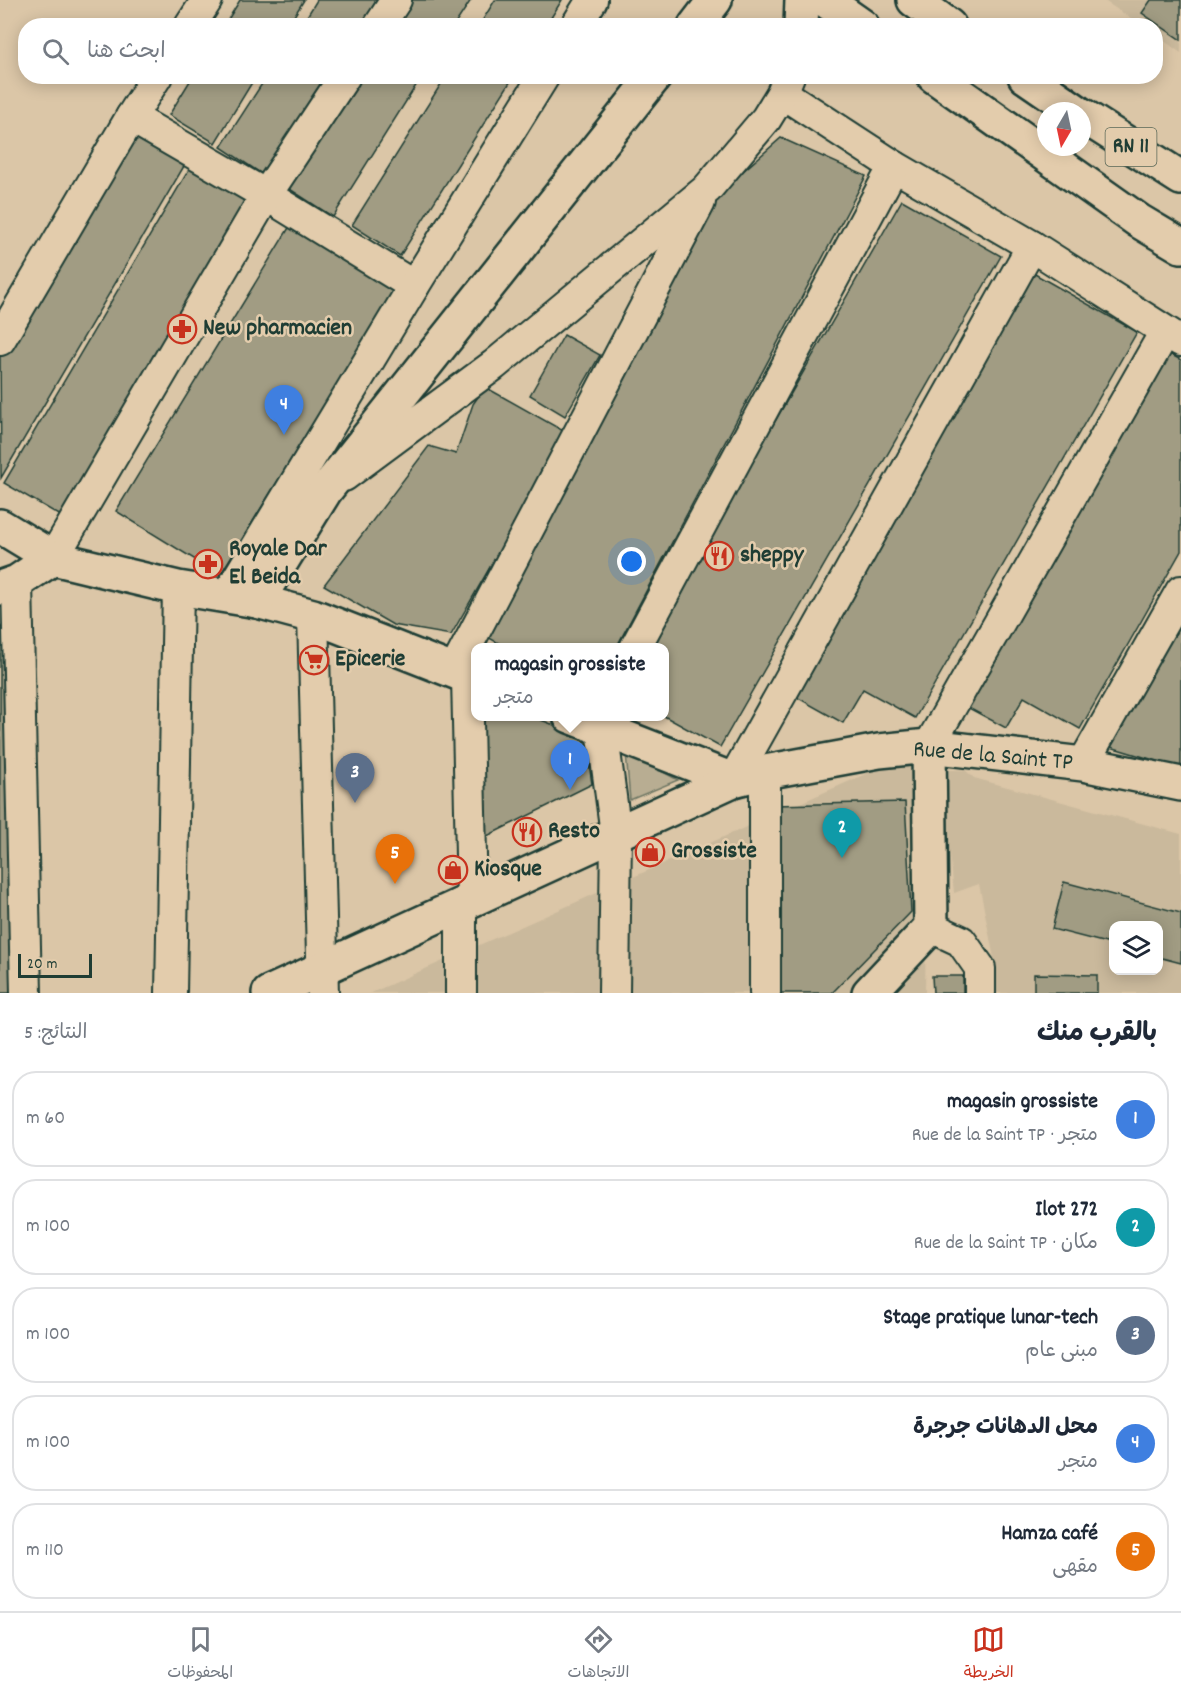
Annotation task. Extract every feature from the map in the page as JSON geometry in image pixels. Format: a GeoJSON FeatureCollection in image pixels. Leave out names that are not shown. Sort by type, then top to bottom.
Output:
{"type":"FeatureCollection","features":[{"type":"Feature","properties":{"kind":"main road"},"geometry":{"type":"LineString","coordinates":[[701,18],[716,0]]}},
{"type":"Feature","properties":{"kind":"main road"},"geometry":{"type":"LineString","coordinates":[[801,18],[802,0]]}},
{"type":"Feature","properties":{"kind":"main road"},"geometry":{"type":"LineString","coordinates":[[825,0],[851,18]]}},
{"type":"Feature","properties":{"kind":"main road"},"geometry":{"type":"LineString","coordinates":[[914,0],[938,18]]}},
{"type":"Feature","properties":{"kind":"main road"},"geometry":{"type":"LineString","coordinates":[[242,598],[649,84]]}},
{"type":"Feature","properties":{"kind":"main road","name":"RN 11"},"geometry":{"type":"LineString","coordinates":[[945,84],[1139,221],[1181,246]]}},
{"type":"Feature","properties":{"kind":"main road","name":"RN 11"},"geometry":{"type":"LineString","coordinates":[[1037,84],[1063,102]]}},
{"type":"Feature","properties":{"kind":"main road","name":"RN 11"},"geometry":{"type":"LineString","coordinates":[[1091,121],[1181,178]]}},
{"type":"Feature","properties":{"kind":"main road"},"geometry":{"type":"LineString","coordinates":[[0,526],[52,558],[178,588],[242,598],[313,616],[466,676]]}},
{"type":"Feature","properties":{"kind":"main road"},"geometry":{"type":"LineString","coordinates":[[9,585],[52,558]]}},
{"type":"Feature","properties":{"kind":"main road"},"geometry":{"type":"LineString","coordinates":[[591,722],[734,780]]}},
{"type":"Feature","properties":{"kind":"main road"},"geometry":{"type":"LineString","coordinates":[[868,993],[931,927],[929,746]]}},
{"type":"Feature","properties":{"kind":"main road","name":"Rue de la Saint TP"},"geometry":{"type":"LineString","coordinates":[[269,993],[323,981],[467,902],[734,780],[765,772],[879,751],[929,746],[1083,764],[1181,784]]}},
{"type":"Feature","properties":{"kind":"street"},"geometry":{"type":"LineString","coordinates":[[195,18],[207,0]]}},
{"type":"Feature","properties":{"kind":"street"},"geometry":{"type":"LineString","coordinates":[[384,18],[396,0]]}},
{"type":"Feature","properties":{"kind":"street"},"geometry":{"type":"LineString","coordinates":[[581,18],[592,0]]}},
{"type":"Feature","properties":{"kind":"street"},"geometry":{"type":"LineString","coordinates":[[0,340],[152,84]]}},
{"type":"Feature","properties":{"kind":"street"},"geometry":{"type":"LineString","coordinates":[[52,558],[266,195],[340,84]]}},
{"type":"Feature","properties":{"kind":"street"},"geometry":{"type":"LineString","coordinates":[[242,598],[414,286],[539,84]]}},
{"type":"Feature","properties":{"kind":"street"},"geometry":{"type":"LineString","coordinates":[[325,491],[494,365],[707,189],[766,119],[785,85],[894,166],[1032,246],[1173,336],[929,746]]}},
{"type":"Feature","properties":{"kind":"street"},"geometry":{"type":"LineString","coordinates":[[131,117],[266,195],[414,286]]}},
{"type":"Feature","properties":{"kind":"street"},"geometry":{"type":"LineString","coordinates":[[638,643],[894,166]]}},
{"type":"Feature","properties":{"kind":"street"},"geometry":{"type":"LineString","coordinates":[[482,643],[707,189]]}},
{"type":"Feature","properties":{"kind":"street"},"geometry":{"type":"LineString","coordinates":[[734,780],[1032,246]]}},
{"type":"Feature","properties":{"kind":"street"},"geometry":{"type":"LineString","coordinates":[[9,585],[26,993]]}},
{"type":"Feature","properties":{"kind":"street"},"geometry":{"type":"LineString","coordinates":[[171,993],[178,588]]}},
{"type":"Feature","properties":{"kind":"street"},"geometry":{"type":"LineString","coordinates":[[1083,764],[1181,591]]}},
{"type":"Feature","properties":{"kind":"street"},"geometry":{"type":"LineString","coordinates":[[313,616],[323,981]]}},
{"type":"Feature","properties":{"kind":"street"},"geometry":{"type":"LineString","coordinates":[[461,993],[467,902],[466,676]]}},
{"type":"Feature","properties":{"kind":"street"},"geometry":{"type":"LineString","coordinates":[[591,722],[616,834],[614,993]]}},
{"type":"Feature","properties":{"kind":"street"},"geometry":{"type":"LineString","coordinates":[[765,772],[765,993]]}},
{"type":"Feature","properties":{"kind":"street"},"geometry":{"type":"LineString","coordinates":[[931,927],[961,941],[980,968],[980,993]]}},
{"type":"Feature","properties":{"kind":"shaded area"},"geometry":{"type":"Polygon","coordinates":[[[1103,0],[1181,0],[1181,53],[1163,40],[1163,18],[1130,18],[1103,0]]]}},
{"type":"Feature","properties":{"kind":"shaded area"},"geometry":{"type":"Polygon","coordinates":[[[929,746],[925,993],[371,993],[929,746]]]}},
{"type":"Feature","properties":{"kind":"shaded area"},"geometry":{"type":"Polygon","coordinates":[[[626,752],[678,780],[630,800],[626,752]]]}},
{"type":"Feature","properties":{"kind":"shaded area"},"geometry":{"type":"Polygon","coordinates":[[[942,770],[965,770],[974,778],[1181,834],[1181,993],[996,993],[996,968],[979,884],[954,893],[942,770]]]}},
{"type":"Feature","properties":{"kind":"building"},"geometry":{"type":"Polygon","coordinates":[[[240,0],[304,0],[293,18],[229,18],[240,0]]]}},
{"type":"Feature","properties":{"kind":"building"},"geometry":{"type":"Polygon","coordinates":[[[317,0],[384,0],[373,18],[306,18],[317,0]]]}},
{"type":"Feature","properties":{"kind":"building"},"geometry":{"type":"Polygon","coordinates":[[[404,0],[471,0],[459,18],[392,18],[404,0]]]}},
{"type":"Feature","properties":{"kind":"building"},"geometry":{"type":"Polygon","coordinates":[[[495,0],[562,0],[551,18],[484,18],[495,0]]]}},
{"type":"Feature","properties":{"kind":"building"},"geometry":{"type":"Polygon","coordinates":[[[1151,0],[1181,0],[1181,40],[1163,28],[1163,18],[1149,18],[1142,13],[1151,0]]]}},
{"type":"Feature","properties":{"kind":"building"},"geometry":{"type":"Polygon","coordinates":[[[188,84],[251,84],[215,143],[169,115],[188,84]]]}},
{"type":"Feature","properties":{"kind":"building"},"geometry":{"type":"Polygon","coordinates":[[[262,84],[329,84],[268,178],[221,147],[262,84]]]}},
{"type":"Feature","properties":{"kind":"building"},"geometry":{"type":"Polygon","coordinates":[[[350,84],[417,84],[333,217],[285,186],[350,84]]]}},
{"type":"Feature","properties":{"kind":"building"},"geometry":{"type":"Polygon","coordinates":[[[441,84],[509,84],[400,256],[352,225],[441,84]]]}},
{"type":"Feature","properties":{"kind":"building"},"geometry":{"type":"Polygon","coordinates":[[[130,127],[187,161],[1,478],[0,349],[130,127]]]}},
{"type":"Feature","properties":{"kind":"building"},"geometry":{"type":"Polygon","coordinates":[[[781,138],[866,176],[619,643],[498,643],[484,635],[718,193],[781,138]]]}},
{"type":"Feature","properties":{"kind":"building"},"geometry":{"type":"Polygon","coordinates":[[[191,166],[248,199],[61,516],[4,483],[191,166]]]}},
{"type":"Feature","properties":{"kind":"building"},"geometry":{"type":"Polygon","coordinates":[[[902,200],[1001,256],[720,747],[669,719],[669,643],[648,643],[902,200]]]}},
{"type":"Feature","properties":{"kind":"building"},"geometry":{"type":"Polygon","coordinates":[[[290,226],[395,290],[220,575],[116,511],[290,226]]]}},
{"type":"Feature","properties":{"kind":"building"},"geometry":{"type":"Polygon","coordinates":[[[1033,273],[1137,332],[915,718],[863,689],[843,723],[791,694],[1033,273]]]}},
{"type":"Feature","properties":{"kind":"building"},"geometry":{"type":"Polygon","coordinates":[[[564,335],[600,355],[565,416],[530,395],[564,335]]]}},
{"type":"Feature","properties":{"kind":"building"},"geometry":{"type":"Polygon","coordinates":[[[1164,351],[1181,360],[1181,551],[1080,729],[1024,697],[1006,728],[963,705],[1164,351]]]}},
{"type":"Feature","properties":{"kind":"building"},"geometry":{"type":"Polygon","coordinates":[[[485,387],[567,433],[451,635],[393,625],[324,585],[429,446],[456,454],[473,404],[485,387]]]}},
{"type":"Feature","properties":{"kind":"building"},"geometry":{"type":"Polygon","coordinates":[[[1181,619],[1181,768],[1107,746],[1181,619]]]}},
{"type":"Feature","properties":{"kind":"building"},"geometry":{"type":"Polygon","coordinates":[[[0,626],[9,626],[13,993],[0,993],[0,626]]]}},
{"type":"Feature","properties":{"kind":"building"},"geometry":{"type":"Polygon","coordinates":[[[480,721],[544,721],[585,737],[592,784],[481,839],[480,721]]]}},
{"type":"Feature","properties":{"kind":"building"},"geometry":{"type":"Polygon","coordinates":[[[905,802],[911,912],[832,993],[774,993],[775,805],[905,802]]]}},
{"type":"Feature","properties":{"kind":"building"},"geometry":{"type":"Polygon","coordinates":[[[1064,882],[1181,913],[1181,963],[1163,958],[1163,921],[1109,921],[1109,944],[1052,929],[1064,882]]]}},
{"type":"Feature","properties":{"kind":"building"},"geometry":{"type":"Polygon","coordinates":[[[1034,974],[1097,975],[1097,993],[1034,993],[1034,974]]]}},
{"type":"Feature","properties":{"kind":"building"},"geometry":{"type":"Polygon","coordinates":[[[932,976],[963,976],[963,993],[933,993],[932,976]]]}},
{"type":"Feature","properties":{"kind":"place","name":"New pharmacien"},"geometry":{"type":"Point","coordinates":[182,329]}},
{"type":"Feature","properties":{"kind":"place","name":"محل الدهانات جرجرة"},"geometry":{"type":"Point","coordinates":[284,435]}},
{"type":"Feature","properties":{"kind":"place","name":"sheppy"},"geometry":{"type":"Point","coordinates":[719,556]}},
{"type":"Feature","properties":{"kind":"place","name":"Royale Dar El Beida"},"geometry":{"type":"Point","coordinates":[208,564]}},
{"type":"Feature","properties":{"kind":"place","name":"Epicerie"},"geometry":{"type":"Point","coordinates":[314,660]}},
{"type":"Feature","properties":{"kind":"place","name":"magasin grossiste"},"geometry":{"type":"Point","coordinates":[570,790]}},
{"type":"Feature","properties":{"kind":"place","name":"Stage pratique lunar-tech"},"geometry":{"type":"Point","coordinates":[355,803]}},
{"type":"Feature","properties":{"kind":"place","name":"Resto"},"geometry":{"type":"Point","coordinates":[527,832]}},
{"type":"Feature","properties":{"kind":"place","name":"Grossiste"},"geometry":{"type":"Point","coordinates":[650,852]}},
{"type":"Feature","properties":{"kind":"place","name":"Ilot 272"},"geometry":{"type":"Point","coordinates":[842,858]}},
{"type":"Feature","properties":{"kind":"place","name":"Kiosque"},"geometry":{"type":"Point","coordinates":[453,870]}},
{"type":"Feature","properties":{"kind":"place","name":"Hamza café"},"geometry":{"type":"Point","coordinates":[395,884]}}]}
